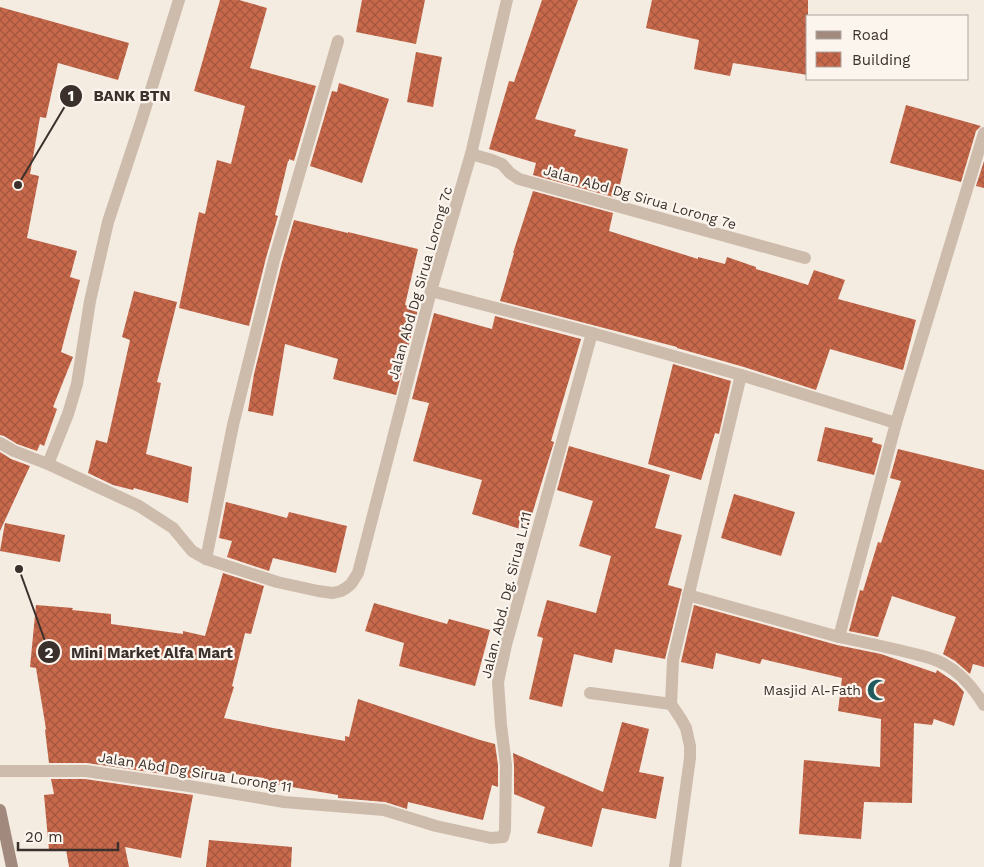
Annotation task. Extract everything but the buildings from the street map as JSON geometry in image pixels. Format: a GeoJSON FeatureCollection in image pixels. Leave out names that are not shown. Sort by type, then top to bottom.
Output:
{"type":"FeatureCollection","features":[{"type":"Feature","properties":{"kind":"main road"},"geometry":{"type":"LineString","coordinates":[[0,810],[3,842],[12,867]]}},
{"type":"Feature","properties":{"kind":"street"},"geometry":{"type":"LineString","coordinates":[[48,464],[68,414],[77,384],[90,301],[108,222],[179,0]]}},
{"type":"Feature","properties":{"kind":"street","name":"Jalan Abd Dg Sirua Lorong 7c"},"geometry":{"type":"LineString","coordinates":[[206,559],[277,582],[333,593],[341,591],[351,584],[358,573],[431,291],[472,154],[507,0]]}},
{"type":"Feature","properties":{"kind":"street"},"geometry":{"type":"LineString","coordinates":[[0,443],[14,451],[48,464],[139,506],[173,528],[192,551],[206,559],[233,425],[272,269],[338,41]]}},
{"type":"Feature","properties":{"kind":"street"},"geometry":{"type":"LineString","coordinates":[[839,637],[896,423],[984,133]]}},
{"type":"Feature","properties":{"kind":"street","name":"Jalan Abd Dg Sirua Lorong 7e"},"geometry":{"type":"LineString","coordinates":[[472,154],[502,164],[510,173],[520,179],[805,258]]}},
{"type":"Feature","properties":{"kind":"street"},"geometry":{"type":"LineString","coordinates":[[431,291],[592,333],[741,375],[896,423]]}},
{"type":"Feature","properties":{"kind":"street","name":"Jalan. Abd. Dg. Sirua Lr.11"},"geometry":{"type":"LineString","coordinates":[[384,810],[436,826],[491,838],[503,837],[505,830],[506,765],[498,682],[506,645],[592,333]]}},
{"type":"Feature","properties":{"kind":"street"},"geometry":{"type":"LineString","coordinates":[[675,867],[690,746],[686,728],[671,704],[673,660],[741,375]]}},
{"type":"Feature","properties":{"kind":"street"},"geometry":{"type":"LineString","coordinates":[[688,595],[839,637],[930,658],[944,664],[965,680],[984,705]]}},
{"type":"Feature","properties":{"kind":"street"},"geometry":{"type":"LineString","coordinates":[[590,693],[671,704]]}},
{"type":"Feature","properties":{"kind":"street","name":"Jalan Abd Dg Sirua Lorong 11"},"geometry":{"type":"LineString","coordinates":[[0,771],[86,770],[284,802],[384,810]]}},
{"type":"Feature","properties":{"kind":"place","name":"BANK BTN"},"geometry":{"type":"Point","coordinates":[18,185]}},
{"type":"Feature","properties":{"kind":"place","name":"Mini Market Alfa Mart"},"geometry":{"type":"Point","coordinates":[19,569]}},
{"type":"Feature","properties":{"kind":"place","name":"Masjid Al-Fath"},"geometry":{"type":"Point","coordinates":[878,690]}}]}
